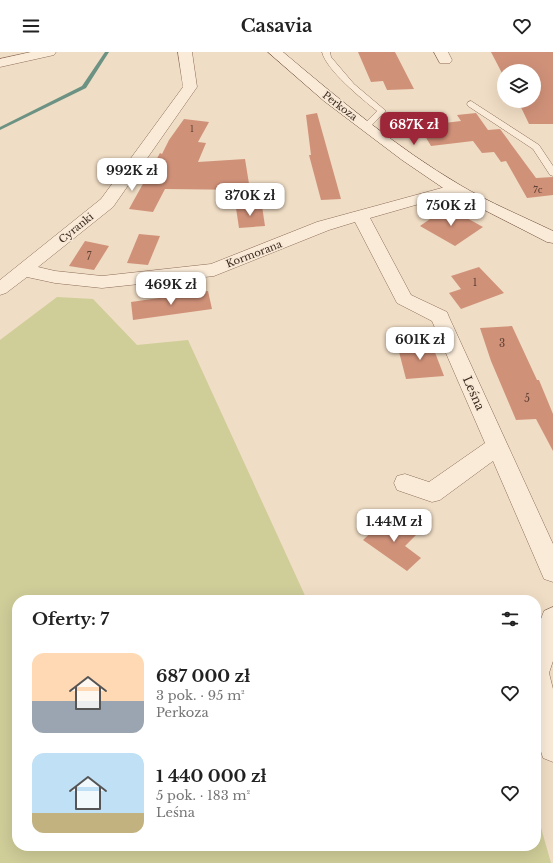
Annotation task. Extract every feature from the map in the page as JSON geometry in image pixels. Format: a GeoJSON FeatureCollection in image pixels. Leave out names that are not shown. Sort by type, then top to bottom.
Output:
{"type":"FeatureCollection","features":[{"type":"Feature","properties":{"kind":"street"},"geometry":{"type":"LineString","coordinates":[[0,63],[48,52]]}},
{"type":"Feature","properties":{"kind":"street","name":"Cyranki"},"geometry":{"type":"LineString","coordinates":[[0,289],[107,203],[190,87],[185,52]]}},
{"type":"Feature","properties":{"kind":"street","name":"Perkoza"},"geometry":{"type":"LineString","coordinates":[[275,52],[312,84],[407,157],[455,189],[553,238]]}},
{"type":"Feature","properties":{"kind":"street","name":"Kormorana"},"geometry":{"type":"LineString","coordinates":[[24,270],[55,277],[102,282],[214,270],[322,226],[455,189]]}},
{"type":"Feature","properties":{"kind":"street","name":"Leśna"},"geometry":{"type":"LineString","coordinates":[[360,215],[404,299],[440,317],[553,571]]}},
{"type":"Feature","properties":{"kind":"street"},"geometry":{"type":"LineString","coordinates":[[405,483],[432,493],[497,446]]}},
{"type":"Feature","properties":{"kind":"street"},"geometry":{"type":"LineString","coordinates":[[541,657],[553,619]]}},
{"type":"Feature","properties":{"kind":"street"},"geometry":{"type":"LineString","coordinates":[[541,695],[553,748]]}},
{"type":"Feature","properties":{"kind":"lane"},"geometry":{"type":"LineString","coordinates":[[326,52],[327,57],[351,86],[382,111],[366,126]]}},
{"type":"Feature","properties":{"kind":"lane"},"geometry":{"type":"LineString","coordinates":[[471,104],[536,147],[553,173]]}},
{"type":"Feature","properties":{"kind":"shaded area"},"geometry":{"type":"Polygon","coordinates":[[[57,297],[93,299],[137,345],[188,340],[305,595],[12,595],[12,851],[541,851],[541,828],[551,863],[0,863],[0,340],[57,297]]]}},
{"type":"Feature","properties":{"kind":"building"},"geometry":{"type":"Polygon","coordinates":[[[358,52],[395,52],[414,89],[387,90],[383,81],[371,82],[358,52]]]}},
{"type":"Feature","properties":{"kind":"building"},"geometry":{"type":"Polygon","coordinates":[[[491,52],[553,52],[553,124],[529,124],[521,108],[541,108],[541,64],[497,64],[491,52]]]}},
{"type":"Feature","properties":{"kind":"building"},"geometry":{"type":"Polygon","coordinates":[[[317,113],[341,199],[321,200],[309,155],[311,155],[306,115],[317,113]]]}},
{"type":"Feature","properties":{"kind":"building"},"geometry":{"type":"Polygon","coordinates":[[[476,113],[488,130],[500,129],[536,178],[553,177],[553,195],[527,198],[506,161],[501,162],[494,152],[482,153],[473,141],[431,146],[419,126],[461,121],[457,115],[476,113]]]}},
{"type":"Feature","properties":{"kind":"building"},"geometry":{"type":"Polygon","coordinates":[[[184,119],[209,122],[198,142],[206,143],[198,162],[245,159],[250,190],[165,189],[153,212],[129,209],[160,153],[162,154],[169,140],[184,119]]]}},
{"type":"Feature","properties":{"kind":"building"},"geometry":{"type":"Polygon","coordinates":[[[262,206],[265,226],[239,228],[236,208],[262,206]]]}},
{"type":"Feature","properties":{"kind":"building"},"geometry":{"type":"Polygon","coordinates":[[[447,207],[483,227],[455,246],[420,226],[447,207]]]}},
{"type":"Feature","properties":{"kind":"building"},"geometry":{"type":"Polygon","coordinates":[[[139,234],[160,236],[148,265],[127,263],[139,234]]]}},
{"type":"Feature","properties":{"kind":"building"},"geometry":{"type":"Polygon","coordinates":[[[85,241],[109,246],[94,270],[69,266],[85,241]]]}},
{"type":"Feature","properties":{"kind":"building"},"geometry":{"type":"Polygon","coordinates":[[[479,267],[504,293],[461,309],[449,293],[461,289],[451,276],[479,267]]]}},
{"type":"Feature","properties":{"kind":"building"},"geometry":{"type":"Polygon","coordinates":[[[208,291],[212,309],[133,320],[131,302],[208,291]]]}},
{"type":"Feature","properties":{"kind":"building"},"geometry":{"type":"Polygon","coordinates":[[[512,326],[537,380],[539,380],[553,414],[553,451],[536,419],[516,420],[491,361],[480,328],[512,326]]]}},
{"type":"Feature","properties":{"kind":"building"},"geometry":{"type":"Polygon","coordinates":[[[431,342],[444,376],[406,379],[397,344],[431,342]]]}},
{"type":"Feature","properties":{"kind":"building"},"geometry":{"type":"Polygon","coordinates":[[[390,515],[416,535],[405,546],[421,558],[407,571],[363,540],[390,515]]]}},
{"type":"Feature","properties":{"kind":"waterway"},"geometry":{"type":"LineString","coordinates":[[0,129],[84,87],[107,52]]}}]}
